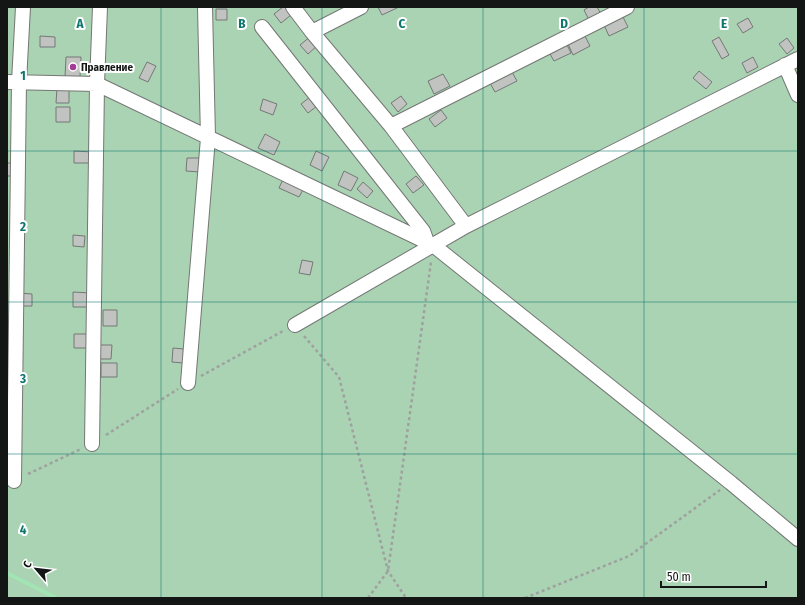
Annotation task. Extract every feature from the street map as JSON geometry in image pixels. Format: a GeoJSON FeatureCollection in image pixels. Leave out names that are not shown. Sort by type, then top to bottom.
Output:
{"type":"FeatureCollection","features":[{"type":"Feature","properties":{"kind":"street"},"geometry":{"type":"LineString","coordinates":[[14,481],[13,82],[23,7]]}},
{"type":"Feature","properties":{"kind":"street"},"geometry":{"type":"LineString","coordinates":[[92,444],[97,84],[100,7]]}},
{"type":"Feature","properties":{"kind":"street"},"geometry":{"type":"LineString","coordinates":[[188,383],[208,138],[205,7]]}},
{"type":"Feature","properties":{"kind":"street"},"geometry":{"type":"LineString","coordinates":[[293,7],[312,32],[391,126],[466,226]]}},
{"type":"Feature","properties":{"kind":"street"},"geometry":{"type":"LineString","coordinates":[[312,32],[361,7]]}},
{"type":"Feature","properties":{"kind":"street"},"geometry":{"type":"LineString","coordinates":[[391,126],[627,7]]}},
{"type":"Feature","properties":{"kind":"street"},"geometry":{"type":"LineString","coordinates":[[262,27],[423,231],[430,244]]}},
{"type":"Feature","properties":{"kind":"street"},"geometry":{"type":"LineString","coordinates":[[295,325],[430,244],[798,59]]}},
{"type":"Feature","properties":{"kind":"street"},"geometry":{"type":"LineString","coordinates":[[785,65],[798,95]]}},
{"type":"Feature","properties":{"kind":"street"},"geometry":{"type":"LineString","coordinates":[[13,82],[97,84],[430,244],[731,483],[798,539]]}},
{"type":"Feature","properties":{"kind":"path"},"geometry":{"type":"LineString","coordinates":[[368,598],[388,571],[430,244]]}},
{"type":"Feature","properties":{"kind":"path"},"geometry":{"type":"LineString","coordinates":[[295,325],[338,377],[388,571],[406,598]]}},
{"type":"Feature","properties":{"kind":"path"},"geometry":{"type":"LineString","coordinates":[[14,481],[92,444]]}},
{"type":"Feature","properties":{"kind":"path"},"geometry":{"type":"LineString","coordinates":[[526,598],[629,556],[731,483]]}},
{"type":"Feature","properties":{"kind":"green space"},"geometry":{"type":"Polygon","coordinates":[[[7,7],[798,7],[798,598],[7,598],[7,7]]]}},
{"type":"Feature","properties":{"kind":"building"},"geometry":{"type":"Polygon","coordinates":[[[285,7],[291,15],[281,23],[274,14],[285,7]]]}},
{"type":"Feature","properties":{"kind":"building"},"geometry":{"type":"Polygon","coordinates":[[[378,7],[399,7],[382,15],[378,7]]]}},
{"type":"Feature","properties":{"kind":"building"},"geometry":{"type":"Polygon","coordinates":[[[589,7],[597,7],[601,14],[589,20],[584,10],[589,7]]]}},
{"type":"Feature","properties":{"kind":"building"},"geometry":{"type":"Polygon","coordinates":[[[216,9],[227,9],[227,20],[216,20],[216,9]]]}},
{"type":"Feature","properties":{"kind":"building"},"geometry":{"type":"Polygon","coordinates":[[[622,15],[628,27],[609,36],[604,25],[622,15]]]}},
{"type":"Feature","properties":{"kind":"building"},"geometry":{"type":"Polygon","coordinates":[[[748,18],[753,27],[743,33],[737,24],[748,18]]]}},
{"type":"Feature","properties":{"kind":"building"},"geometry":{"type":"Polygon","coordinates":[[[40,36],[55,37],[55,47],[40,47],[40,36]]]}},
{"type":"Feature","properties":{"kind":"building"},"geometry":{"type":"Polygon","coordinates":[[[311,36],[318,45],[308,54],[300,45],[311,36]]]}},
{"type":"Feature","properties":{"kind":"building"},"geometry":{"type":"Polygon","coordinates":[[[585,36],[590,46],[573,55],[568,44],[585,36]]]}},
{"type":"Feature","properties":{"kind":"building"},"geometry":{"type":"Polygon","coordinates":[[[719,37],[729,55],[722,59],[712,41],[719,37]]]}},
{"type":"Feature","properties":{"kind":"building"},"geometry":{"type":"Polygon","coordinates":[[[787,38],[794,48],[787,54],[779,44],[787,38]]]}},
{"type":"Feature","properties":{"kind":"building"},"geometry":{"type":"Polygon","coordinates":[[[567,45],[571,53],[554,61],[550,54],[567,45]]]}},
{"type":"Feature","properties":{"kind":"building","name":"Правление"},"geometry":{"type":"Polygon","coordinates":[[[66,57],[81,57],[80,77],[65,77],[66,57]]]}},
{"type":"Feature","properties":{"kind":"building"},"geometry":{"type":"Polygon","coordinates":[[[753,57],[758,67],[747,73],[742,63],[753,57]]]}},
{"type":"Feature","properties":{"kind":"building"},"geometry":{"type":"Polygon","coordinates":[[[147,62],[156,66],[148,82],[139,78],[147,62]]]}},
{"type":"Feature","properties":{"kind":"building"},"geometry":{"type":"Polygon","coordinates":[[[699,71],[712,82],[706,89],[693,78],[699,71]]]}},
{"type":"Feature","properties":{"kind":"building"},"geometry":{"type":"Polygon","coordinates":[[[512,72],[517,81],[495,92],[490,83],[512,72]]]}},
{"type":"Feature","properties":{"kind":"building"},"geometry":{"type":"Polygon","coordinates":[[[443,74],[450,86],[434,94],[428,81],[443,74]]]}},
{"type":"Feature","properties":{"kind":"building"},"geometry":{"type":"Polygon","coordinates":[[[57,88],[69,88],[69,103],[56,103],[57,88]]]}},
{"type":"Feature","properties":{"kind":"building"},"geometry":{"type":"Polygon","coordinates":[[[401,96],[407,104],[398,112],[391,103],[401,96]]]}},
{"type":"Feature","properties":{"kind":"building"},"geometry":{"type":"Polygon","coordinates":[[[310,97],[317,106],[308,113],[301,104],[310,97]]]}},
{"type":"Feature","properties":{"kind":"building"},"geometry":{"type":"Polygon","coordinates":[[[263,99],[277,104],[273,115],[260,110],[263,99]]]}},
{"type":"Feature","properties":{"kind":"building"},"geometry":{"type":"Polygon","coordinates":[[[56,107],[70,107],[70,122],[56,122],[56,107]]]}},
{"type":"Feature","properties":{"kind":"building"},"geometry":{"type":"Polygon","coordinates":[[[441,110],[447,118],[435,127],[429,119],[441,110]]]}},
{"type":"Feature","properties":{"kind":"building"},"geometry":{"type":"Polygon","coordinates":[[[265,134],[280,142],[274,155],[258,148],[265,134]]]}},
{"type":"Feature","properties":{"kind":"building"},"geometry":{"type":"Polygon","coordinates":[[[74,151],[93,152],[93,163],[74,163],[74,151]]]}},
{"type":"Feature","properties":{"kind":"building"},"geometry":{"type":"Polygon","coordinates":[[[316,151],[329,157],[322,171],[310,165],[316,151]]]}},
{"type":"Feature","properties":{"kind":"building"},"geometry":{"type":"Polygon","coordinates":[[[187,158],[201,158],[200,172],[186,171],[187,158]]]}},
{"type":"Feature","properties":{"kind":"building"},"geometry":{"type":"Polygon","coordinates":[[[7,163],[16,163],[16,176],[7,176],[7,163]]]}},
{"type":"Feature","properties":{"kind":"building"},"geometry":{"type":"Polygon","coordinates":[[[344,171],[358,178],[351,191],[338,185],[344,171]]]}},
{"type":"Feature","properties":{"kind":"building"},"geometry":{"type":"Polygon","coordinates":[[[285,175],[306,184],[299,197],[279,188],[285,175]]]}},
{"type":"Feature","properties":{"kind":"building"},"geometry":{"type":"Polygon","coordinates":[[[416,176],[424,185],[413,193],[406,184],[416,176]]]}},
{"type":"Feature","properties":{"kind":"building"},"geometry":{"type":"Polygon","coordinates":[[[363,182],[373,191],[367,198],[357,189],[363,182]]]}},
{"type":"Feature","properties":{"kind":"building"},"geometry":{"type":"Polygon","coordinates":[[[73,235],[85,236],[84,247],[73,246],[73,235]]]}},
{"type":"Feature","properties":{"kind":"building"},"geometry":{"type":"Polygon","coordinates":[[[302,260],[313,262],[310,275],[299,273],[302,260]]]}},
{"type":"Feature","properties":{"kind":"building"},"geometry":{"type":"Polygon","coordinates":[[[73,292],[91,293],[91,307],[73,307],[73,292]]]}},
{"type":"Feature","properties":{"kind":"building"},"geometry":{"type":"Polygon","coordinates":[[[19,293],[32,294],[32,306],[19,306],[19,293]]]}},
{"type":"Feature","properties":{"kind":"building"},"geometry":{"type":"Polygon","coordinates":[[[103,310],[117,310],[117,326],[103,326],[103,310]]]}},
{"type":"Feature","properties":{"kind":"building"},"geometry":{"type":"Polygon","coordinates":[[[74,334],[90,334],[90,348],[74,348],[74,334]]]}},
{"type":"Feature","properties":{"kind":"building"},"geometry":{"type":"Polygon","coordinates":[[[100,345],[112,345],[111,359],[100,359],[100,345]]]}},
{"type":"Feature","properties":{"kind":"building"},"geometry":{"type":"Polygon","coordinates":[[[173,348],[184,349],[183,363],[172,362],[173,348]]]}},
{"type":"Feature","properties":{"kind":"building"},"geometry":{"type":"Polygon","coordinates":[[[101,363],[117,363],[117,377],[101,377],[101,363]]]}},
{"type":"Feature","properties":{"kind":"waterway"},"geometry":{"type":"LineString","coordinates":[[7,573],[56,598]]}},
{"type":"Feature","properties":{"kind":"place","name":"Правление"},"geometry":{"type":"Point","coordinates":[73,67]}}]}
